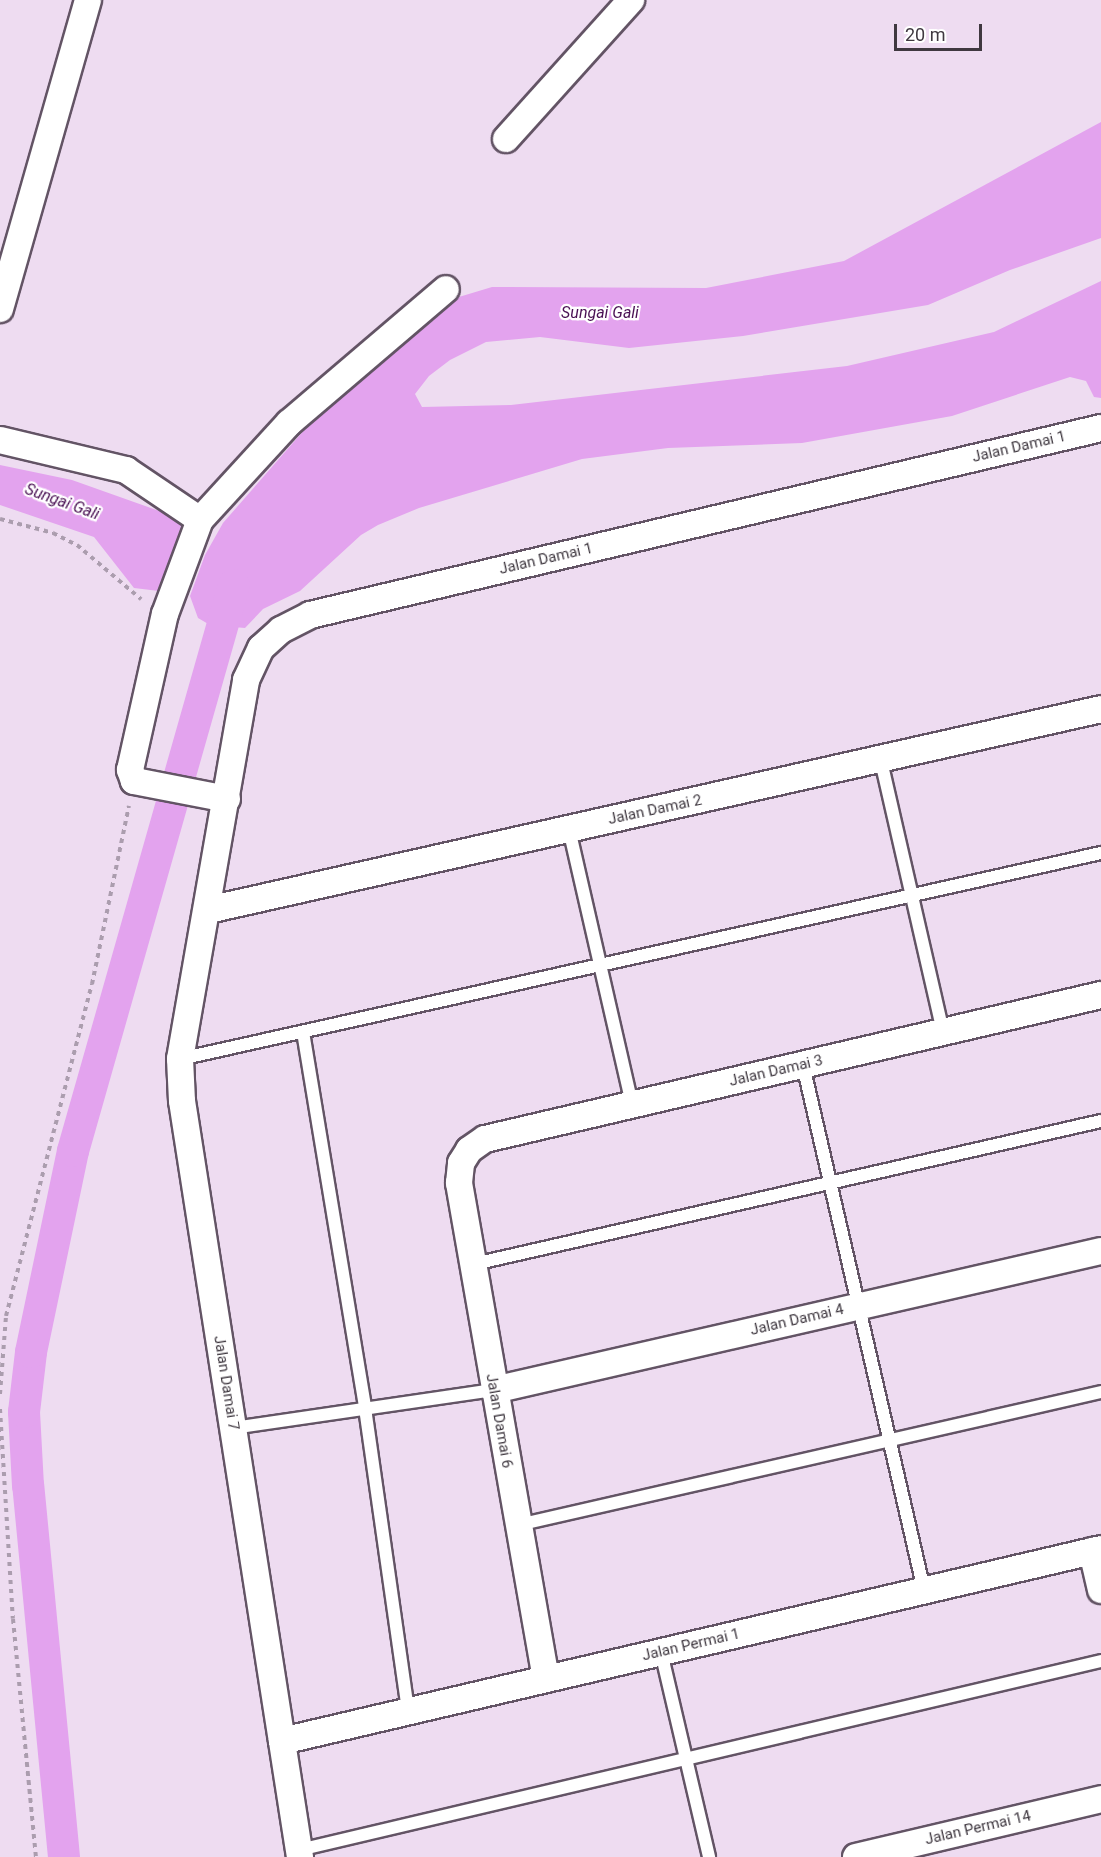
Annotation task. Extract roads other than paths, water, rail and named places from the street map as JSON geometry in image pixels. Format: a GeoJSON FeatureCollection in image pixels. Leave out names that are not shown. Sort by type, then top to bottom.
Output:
{"type":"FeatureCollection","features":[{"type":"Feature","properties":{"kind":"street"},"geometry":{"type":"LineString","coordinates":[[0,309],[88,0]]}},
{"type":"Feature","properties":{"kind":"street"},"geometry":{"type":"LineString","coordinates":[[506,139],[631,0]]}},
{"type":"Feature","properties":{"kind":"street"},"geometry":{"type":"LineString","coordinates":[[223,798],[138,782],[132,762],[167,607],[198,524],[289,423],[446,289]]}},
{"type":"Feature","properties":{"kind":"street","name":"Jalan Damai 1"},"geometry":{"type":"LineString","coordinates":[[208,910],[223,798],[246,680],[261,648],[281,630],[310,615],[1101,428]]}},
{"type":"Feature","properties":{"kind":"street"},"geometry":{"type":"LineString","coordinates":[[0,440],[126,470],[198,524]]}},
{"type":"Feature","properties":{"kind":"street","name":"Jalan Damai 2"},"geometry":{"type":"LineString","coordinates":[[208,910],[882,761],[1101,709]]}},
{"type":"Feature","properties":{"kind":"street","name":"Jalan Damai 7"},"geometry":{"type":"LineString","coordinates":[[208,910],[180,1059],[182,1101],[299,1853]]}},
{"type":"Feature","properties":{"kind":"street","name":"Jalan Damai 3"},"geometry":{"type":"LineString","coordinates":[[461,1164],[469,1150],[485,1139],[1101,995]]}},
{"type":"Feature","properties":{"kind":"street","name":"Jalan Damai 6"},"geometry":{"type":"LineString","coordinates":[[461,1164],[459,1183],[546,1679]]}},
{"type":"Feature","properties":{"kind":"street","name":"Jalan Damai 4"},"geometry":{"type":"LineString","coordinates":[[494,1390],[1101,1251]]}},
{"type":"Feature","properties":{"kind":"street"},"geometry":{"type":"LineString","coordinates":[[1097,1550],[1101,1590]]}},
{"type":"Feature","properties":{"kind":"street","name":"Jalan Permai 1"},"geometry":{"type":"LineString","coordinates":[[282,1741],[1097,1550]]}},
{"type":"Feature","properties":{"kind":"street","name":"Jalan Permai 14"},"geometry":{"type":"LineString","coordinates":[[856,1857],[1101,1799]]}},
{"type":"Feature","properties":{"kind":"lane"},"geometry":{"type":"LineString","coordinates":[[882,761],[943,1032]]}},
{"type":"Feature","properties":{"kind":"lane"},"geometry":{"type":"LineString","coordinates":[[569,829],[632,1104]]}},
{"type":"Feature","properties":{"kind":"lane"},"geometry":{"type":"LineString","coordinates":[[180,1059],[1101,853]]}},
{"type":"Feature","properties":{"kind":"lane"},"geometry":{"type":"LineString","coordinates":[[303,1032],[365,1408],[408,1711]]}},
{"type":"Feature","properties":{"kind":"lane"},"geometry":{"type":"LineString","coordinates":[[803,1065],[924,1590]]}},
{"type":"Feature","properties":{"kind":"lane"},"geometry":{"type":"LineString","coordinates":[[474,1264],[1101,1121]]}},
{"type":"Feature","properties":{"kind":"lane"},"geometry":{"type":"LineString","coordinates":[[233,1428],[494,1390]]}},
{"type":"Feature","properties":{"kind":"lane"},"geometry":{"type":"LineString","coordinates":[[518,1525],[1101,1392]]}},
{"type":"Feature","properties":{"kind":"lane"},"geometry":{"type":"LineString","coordinates":[[661,1652],[709,1857]]}},
{"type":"Feature","properties":{"kind":"lane"},"geometry":{"type":"LineString","coordinates":[[299,1853],[1101,1662]]}},
{"type":"Feature","properties":{"kind":"water","name":"Sungai Gali"},"geometry":{"type":"Polygon","coordinates":[[[1101,122],[1101,238],[1010,270],[928,305],[743,336],[629,348],[540,337],[486,342],[450,360],[429,376],[415,394],[422,407],[511,405],[847,366],[994,332],[1101,281],[1101,398],[1094,397],[1086,381],[1070,377],[952,416],[802,443],[668,448],[582,459],[419,508],[378,525],[361,535],[300,591],[263,609],[245,628],[210,625],[198,618],[190,596],[205,555],[223,523],[326,405],[449,300],[492,287],[706,288],[844,261],[1101,122]]]}},
{"type":"Feature","properties":{"kind":"water","name":"Sungai Gali"},"geometry":{"type":"Polygon","coordinates":[[[0,465],[72,480],[179,518],[182,533],[166,583],[159,591],[134,588],[94,537],[0,505],[0,465]]]}},
{"type":"Feature","properties":{"kind":"waterway"},"geometry":{"type":"LineString","coordinates":[[64,1857],[28,1486],[24,1412],[31,1352],[73,1151],[234,585]]}}]}
